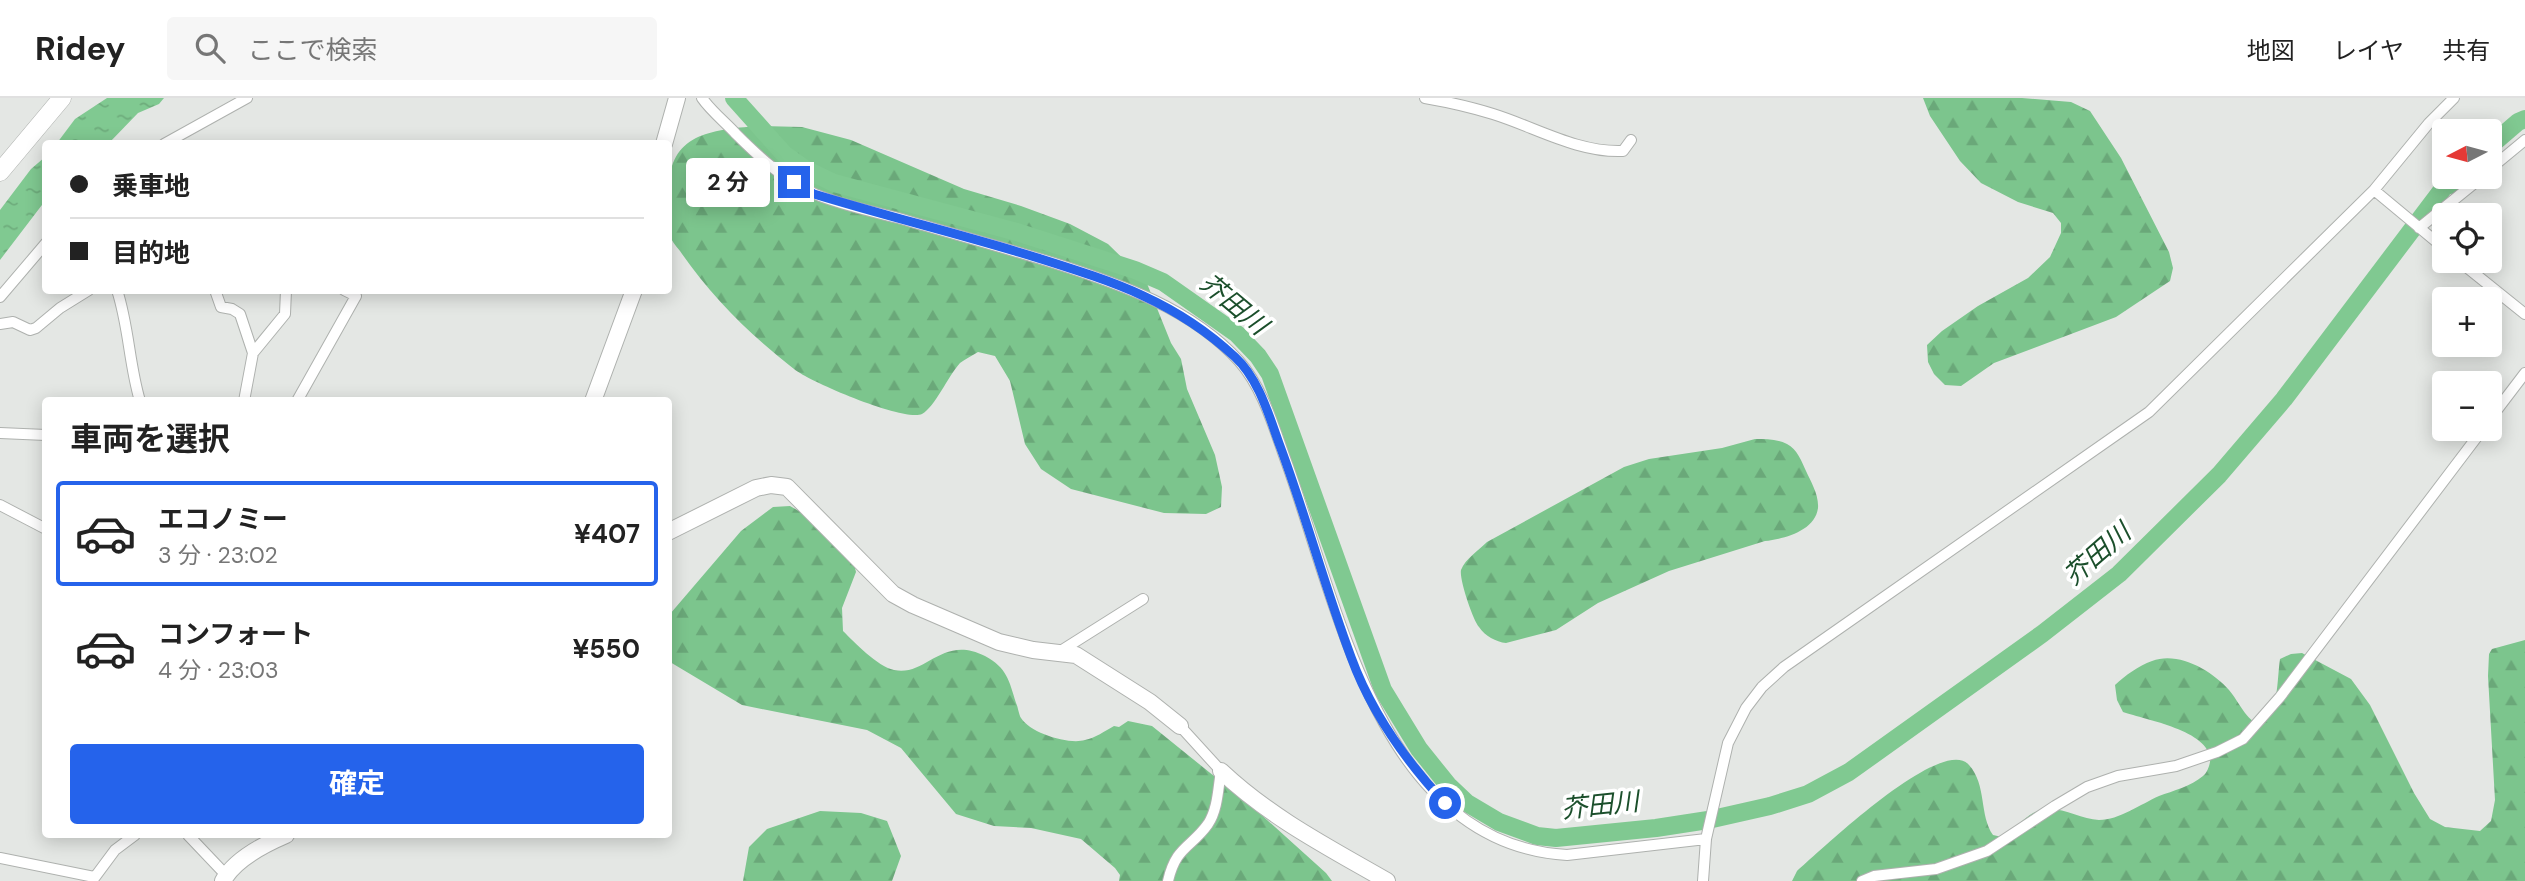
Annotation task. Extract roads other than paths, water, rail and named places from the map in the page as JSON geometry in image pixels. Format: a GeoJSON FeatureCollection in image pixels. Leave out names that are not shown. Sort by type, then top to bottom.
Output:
{"type":"FeatureCollection","features":[{"type":"Feature","properties":{"kind":"main road"},"geometry":{"type":"LineString","coordinates":[[0,172],[62,98]]}},
{"type":"Feature","properties":{"kind":"street"},"geometry":{"type":"LineString","coordinates":[[171,140],[247,98]]}},
{"type":"Feature","properties":{"kind":"street"},"geometry":{"type":"LineString","coordinates":[[665,140],[677,98]]}},
{"type":"Feature","properties":{"kind":"street"},"geometry":{"type":"LineString","coordinates":[[702,98],[774,169],[814,194],[1000,246],[1137,291],[1201,329],[1237,359],[1252,377],[1274,430],[1351,658],[1370,698],[1418,774],[1466,822],[1515,847],[1566,855],[1706,839]]}},
{"type":"Feature","properties":{"kind":"street"},"geometry":{"type":"LineString","coordinates":[[1425,98],[1492,113],[1575,144],[1608,151],[1623,151],[1631,140]]}},
{"type":"Feature","properties":{"kind":"street"},"geometry":{"type":"LineString","coordinates":[[1703,881],[1706,839],[1728,743],[1736,724],[1762,687],[1784,667],[1827,636],[2149,412],[2374,190],[2429,123],[2454,98]]}},
{"type":"Feature","properties":{"kind":"street"},"geometry":{"type":"LineString","coordinates":[[2502,159],[2525,140]]}},
{"type":"Feature","properties":{"kind":"street"},"geometry":{"type":"LineString","coordinates":[[2419,229],[2467,189]]}},
{"type":"Feature","properties":{"kind":"street"},"geometry":{"type":"LineString","coordinates":[[2374,190],[2432,239]]}},
{"type":"Feature","properties":{"kind":"street"},"geometry":{"type":"LineString","coordinates":[[0,297],[42,248]]}},
{"type":"Feature","properties":{"kind":"street"},"geometry":{"type":"LineString","coordinates":[[2474,273],[2525,314]]}},
{"type":"Feature","properties":{"kind":"street"},"geometry":{"type":"LineString","coordinates":[[0,324],[13,322],[30,330],[36,328],[60,307],[82,294]]}},
{"type":"Feature","properties":{"kind":"street"},"geometry":{"type":"LineString","coordinates":[[118,294],[124,311],[133,378],[139,397]]}},
{"type":"Feature","properties":{"kind":"street"},"geometry":{"type":"LineString","coordinates":[[216,294],[221,307],[240,314],[253,353]]}},
{"type":"Feature","properties":{"kind":"street"},"geometry":{"type":"LineString","coordinates":[[245,397],[253,353],[285,314],[286,294]]}},
{"type":"Feature","properties":{"kind":"street"},"geometry":{"type":"LineString","coordinates":[[299,397],[356,296],[352,294]]}},
{"type":"Feature","properties":{"kind":"street"},"geometry":{"type":"LineString","coordinates":[[594,397],[633,294]]}},
{"type":"Feature","properties":{"kind":"street"},"geometry":{"type":"LineString","coordinates":[[2502,403],[2525,373]]}},
{"type":"Feature","properties":{"kind":"street"},"geometry":{"type":"LineString","coordinates":[[0,433],[42,435]]}},
{"type":"Feature","properties":{"kind":"street"},"geometry":{"type":"LineString","coordinates":[[1862,881],[1874,876],[1936,869],[1987,851],[2087,787],[2118,776],[2176,766],[2217,752],[2244,739],[2280,697],[2474,441]]}},
{"type":"Feature","properties":{"kind":"street"},"geometry":{"type":"LineString","coordinates":[[672,530],[756,488],[771,485],[787,487],[894,594],[914,606],[999,642],[1033,650],[1076,655],[1104,671],[1180,726],[1221,771],[1250,797],[1288,824],[1387,881]]}},
{"type":"Feature","properties":{"kind":"street"},"geometry":{"type":"LineString","coordinates":[[0,505],[42,527]]}},
{"type":"Feature","properties":{"kind":"street"},"geometry":{"type":"LineString","coordinates":[[1059,652],[1143,599]]}},
{"type":"Feature","properties":{"kind":"street"},"geometry":{"type":"LineString","coordinates":[[1168,881],[1177,854],[1211,818],[1221,771]]}},
{"type":"Feature","properties":{"kind":"street"},"geometry":{"type":"LineString","coordinates":[[0,858],[93,879],[115,850],[131,838]]}},
{"type":"Feature","properties":{"kind":"street"},"geometry":{"type":"LineString","coordinates":[[191,838],[225,878],[252,853],[280,838]]}},
{"type":"Feature","properties":{"kind":"water"},"geometry":{"type":"Polygon","coordinates":[[[107,98],[164,98],[159,104],[138,113],[112,140],[59,140],[75,119],[107,98]]]}},
{"type":"Feature","properties":{"kind":"water"},"geometry":{"type":"Polygon","coordinates":[[[42,160],[42,205],[0,260],[0,210],[31,169],[42,160]]]}},
{"type":"Feature","properties":{"kind":"waterway","name":"芥田川"},"geometry":{"type":"LineString","coordinates":[[734,98],[784,154],[805,169],[834,183],[1017,232],[1135,270],[1163,282],[1237,334],[1258,356],[1270,374],[1383,690],[1419,749],[1448,785],[1467,803],[1499,822],[1537,836],[1556,838],[1708,820],[1808,794],[1849,772],[2042,634],[2119,574],[2219,475],[2284,399],[2443,189]]}},
{"type":"Feature","properties":{"kind":"waterway","name":"芥田川"},"geometry":{"type":"LineString","coordinates":[[2502,136],[2525,119]]}}]}
